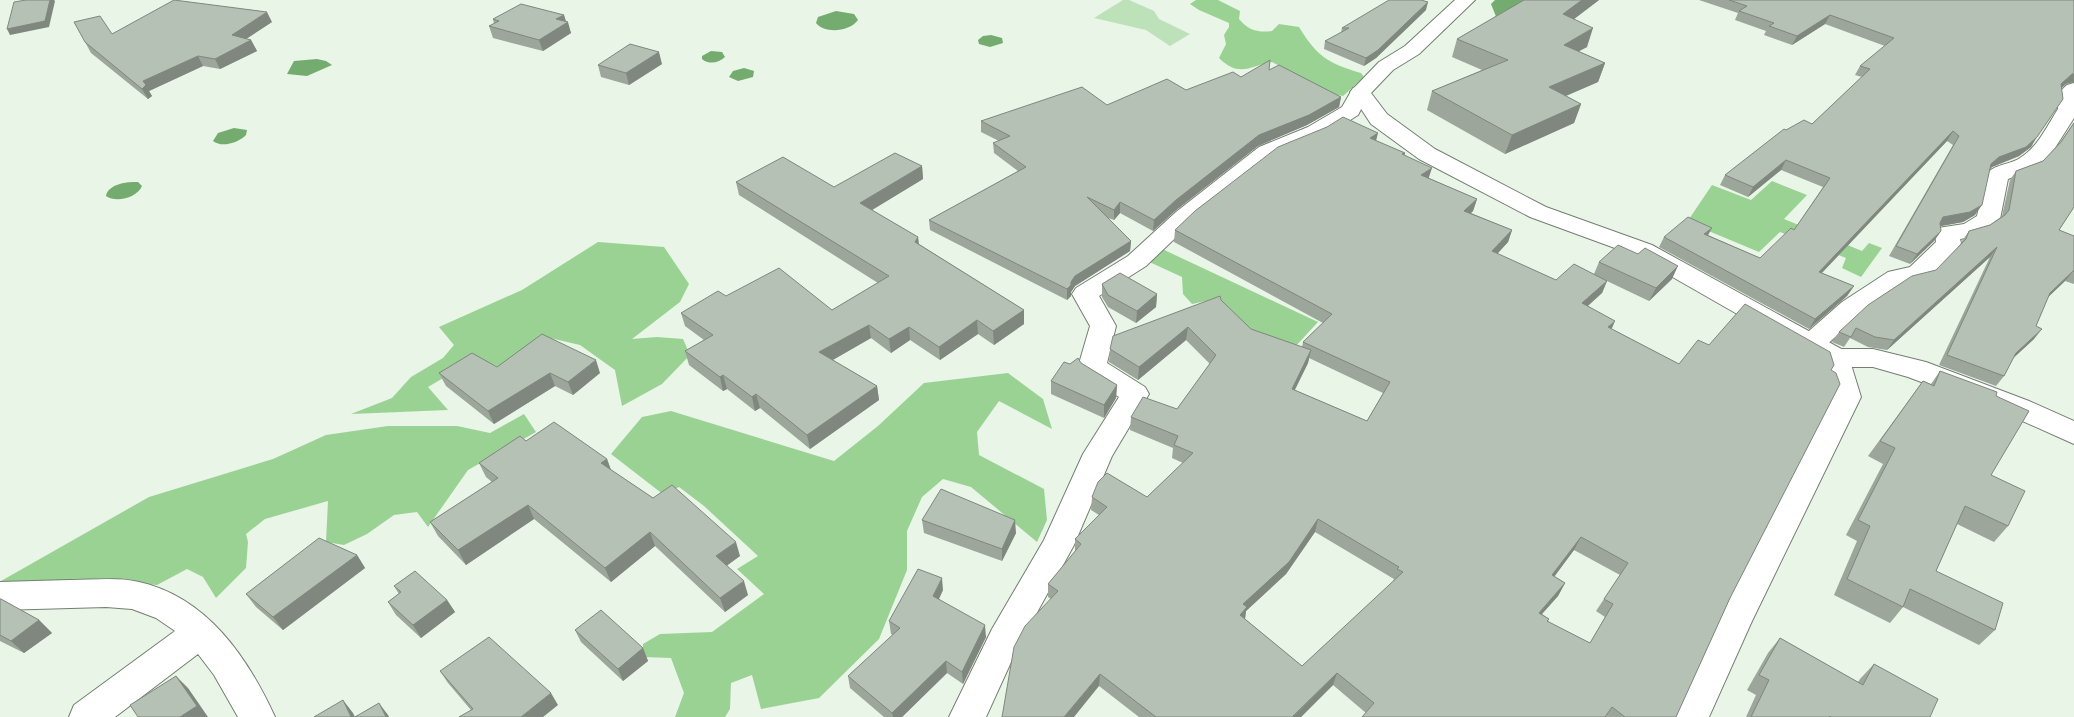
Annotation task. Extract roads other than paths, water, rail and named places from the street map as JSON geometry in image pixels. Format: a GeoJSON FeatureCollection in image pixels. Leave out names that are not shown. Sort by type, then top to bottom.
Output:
{"type":"FeatureCollection","features":[{"type":"Feature","properties":{"kind":"street"},"geometry":{"type":"LineString","coordinates":[[967,717],[1004,640],[1058,545],[1098,454],[1136,394],[1092,367],[1103,326],[1084,294],[1138,261],[1184,218],[1267,152],[1316,132],[1351,111],[1360,92],[1386,66],[1412,50],[1466,0]]}},
{"type":"Feature","properties":{"kind":"street"},"geometry":{"type":"LineString","coordinates":[[1811,344],[1850,308],[1897,278],[1919,273],[1949,243],[1947,233],[1970,230],[1988,219],[1997,175],[2026,164],[2046,147],[2069,109],[2066,96],[2074,89]]}},
{"type":"Feature","properties":{"kind":"street"},"geometry":{"type":"LineString","coordinates":[[1360,92],[1379,119],[1427,154],[1538,212],[1643,250],[1835,358],[1873,358],[1916,369],[2019,408],[2074,432]]}},
{"type":"Feature","properties":{"kind":"street"},"geometry":{"type":"LineString","coordinates":[[1690,717],[1735,621],[1847,396],[1835,358]]}},
{"type":"Feature","properties":{"kind":"street"},"geometry":{"type":"LineString","coordinates":[[0,596],[116,594],[147,598],[174,611],[222,655],[243,688],[257,717]]}},
{"type":"Feature","properties":{"kind":"street"},"geometry":{"type":"LineString","coordinates":[[87,717],[199,633]]}}]}
